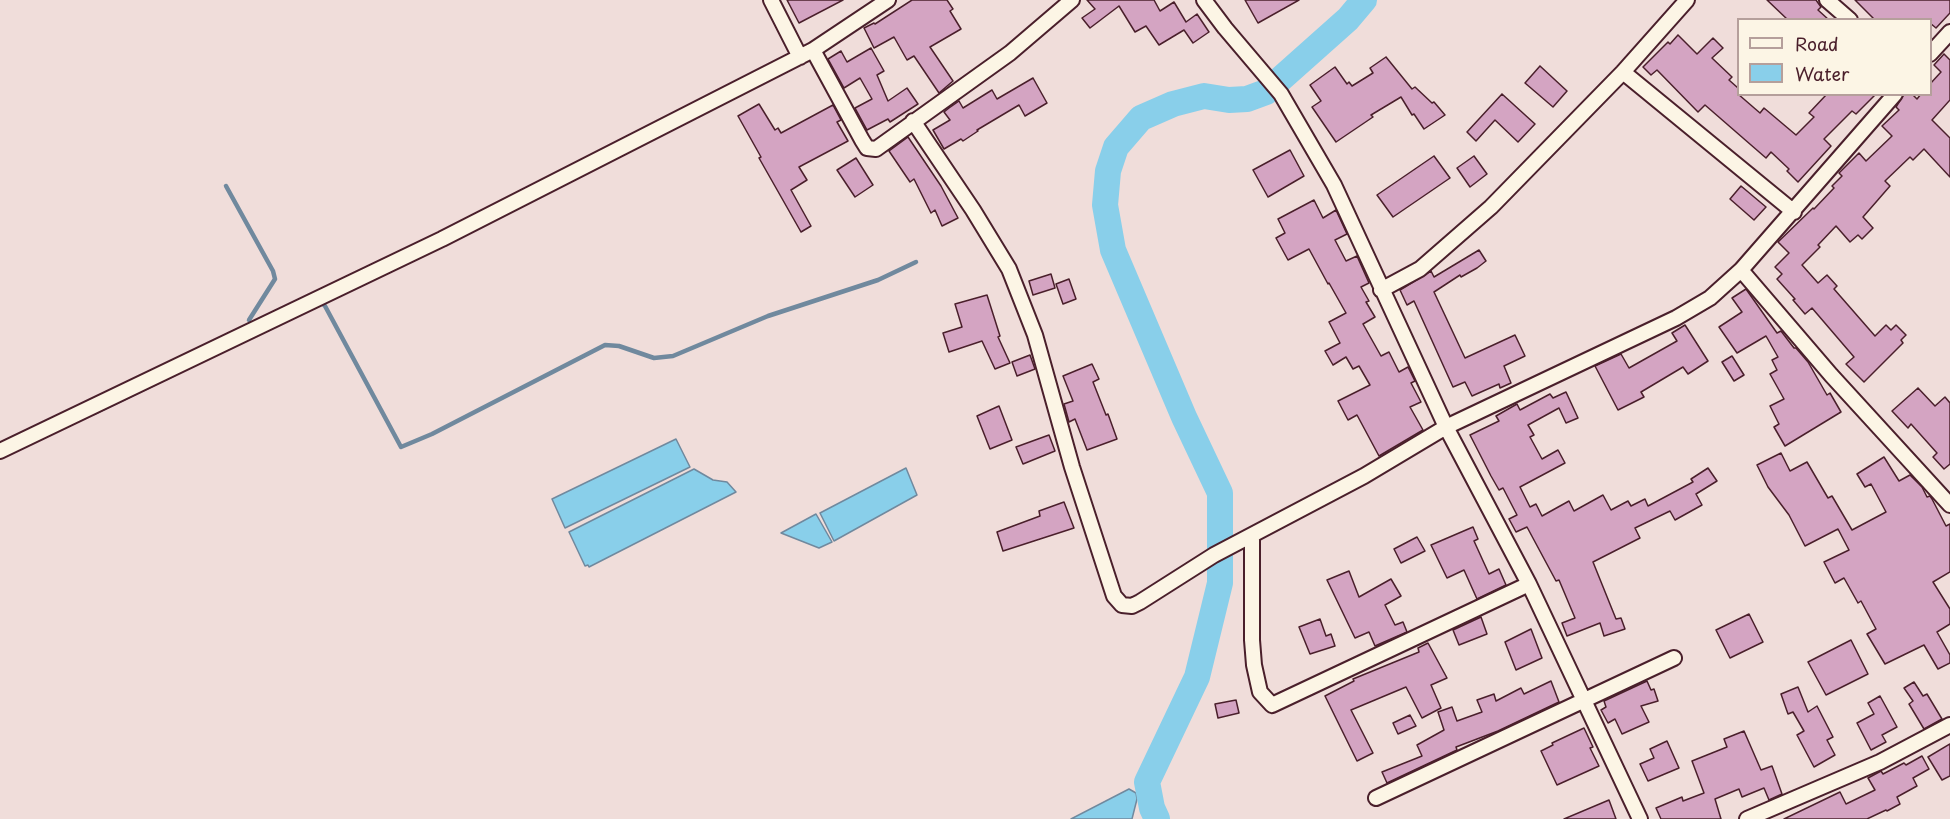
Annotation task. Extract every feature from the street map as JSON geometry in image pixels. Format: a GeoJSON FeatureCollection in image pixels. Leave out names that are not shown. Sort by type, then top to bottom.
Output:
{"type":"FeatureCollection","features":[{"type":"Feature","properties":{"kind":"street"},"geometry":{"type":"LineString","coordinates":[[771,0],[800,57]]}},
{"type":"Feature","properties":{"kind":"street"},"geometry":{"type":"LineString","coordinates":[[0,451],[442,239],[800,57],[888,0]]}},
{"type":"Feature","properties":{"kind":"street"},"geometry":{"type":"LineString","coordinates":[[813,50],[867,148],[872,150],[880,147],[1010,53],[1072,0]]}},
{"type":"Feature","properties":{"kind":"street"},"geometry":{"type":"LineString","coordinates":[[1204,0],[1281,94],[1334,185],[1446,427],[1529,584],[1640,819]]}},
{"type":"Feature","properties":{"kind":"street"},"geometry":{"type":"LineString","coordinates":[[1381,290],[1420,269],[1491,207],[1623,72],[1687,0]]}},
{"type":"Feature","properties":{"kind":"street"},"geometry":{"type":"LineString","coordinates":[[1827,0],[1848,18]]}},
{"type":"Feature","properties":{"kind":"street"},"geometry":{"type":"LineString","coordinates":[[1932,52],[1950,32]]}},
{"type":"Feature","properties":{"kind":"street"},"geometry":{"type":"LineString","coordinates":[[1623,72],[1794,212]]}},
{"type":"Feature","properties":{"kind":"street"},"geometry":{"type":"LineString","coordinates":[[913,121],[973,210],[1009,269],[1035,335],[1072,467],[1114,596],[1122,605],[1132,606],[1214,555],[1364,476],[1446,427],[1676,318],[1710,298],[1741,270],[1794,212],[1893,96]]}},
{"type":"Feature","properties":{"kind":"street"},"geometry":{"type":"LineString","coordinates":[[1741,270],[1831,375],[1950,505]]}},
{"type":"Feature","properties":{"kind":"street"},"geometry":{"type":"LineString","coordinates":[[1248,537],[1254,665],[1260,692],[1272,705],[1529,584]]}},
{"type":"Feature","properties":{"kind":"street"},"geometry":{"type":"LineString","coordinates":[[1376,798],[1674,658]]}},
{"type":"Feature","properties":{"kind":"street"},"geometry":{"type":"LineString","coordinates":[[1748,819],[1880,762],[1950,725]]}},
{"type":"Feature","properties":{"kind":"water"},"geometry":{"type":"Polygon","coordinates":[[[676,439],[690,467],[565,528],[552,499],[676,439]]]}},
{"type":"Feature","properties":{"kind":"water"},"geometry":{"type":"Polygon","coordinates":[[[906,468],[917,495],[834,541],[820,513],[906,468]]]}},
{"type":"Feature","properties":{"kind":"water"},"geometry":{"type":"Polygon","coordinates":[[[694,469],[713,480],[727,482],[736,492],[589,567],[585,566],[569,532],[694,469]]]}},
{"type":"Feature","properties":{"kind":"water"},"geometry":{"type":"Polygon","coordinates":[[[816,514],[832,542],[819,548],[781,533],[816,514]]]}},
{"type":"Feature","properties":{"kind":"water"},"geometry":{"type":"Polygon","coordinates":[[[1129,789],[1136,793],[1137,799],[1132,819],[1071,819],[1129,789]]]}},
{"type":"Feature","properties":{"kind":"building"},"geometry":{"type":"Polygon","coordinates":[[[787,0],[843,0],[799,23],[787,0]]]}},
{"type":"Feature","properties":{"kind":"building"},"geometry":{"type":"Polygon","coordinates":[[[912,0],[947,0],[953,9],[950,11],[961,29],[930,47],[953,81],[939,93],[914,56],[907,60],[894,37],[874,48],[864,28],[875,24],[912,0]]]}},
{"type":"Feature","properties":{"kind":"building"},"geometry":{"type":"Polygon","coordinates":[[[1087,0],[1154,0],[1160,11],[1174,2],[1186,22],[1197,14],[1209,32],[1193,43],[1184,30],[1159,45],[1146,26],[1135,32],[1119,6],[1090,28],[1082,18],[1095,9],[1087,0]]]}},
{"type":"Feature","properties":{"kind":"building"},"geometry":{"type":"Polygon","coordinates":[[[1245,0],[1299,0],[1258,23],[1245,0]]]}},
{"type":"Feature","properties":{"kind":"building"},"geometry":{"type":"Polygon","coordinates":[[[1767,0],[1816,0],[1821,7],[1818,10],[1827,18],[1786,18],[1767,0]]]}},
{"type":"Feature","properties":{"kind":"building"},"geometry":{"type":"Polygon","coordinates":[[[1855,0],[1950,0],[1950,13],[1936,28],[1932,25],[1932,18],[1873,18],[1855,0]]]}},
{"type":"Feature","properties":{"kind":"building"},"geometry":{"type":"Polygon","coordinates":[[[1678,35],[1697,54],[1713,38],[1723,48],[1712,58],[1732,77],[1729,80],[1737,87],[1737,96],[1740,96],[1760,113],[1764,108],[1796,135],[1814,117],[1809,113],[1825,96],[1874,96],[1856,114],[1852,111],[1824,139],[1831,146],[1798,182],[1787,171],[1789,169],[1771,152],[1766,158],[1705,105],[1698,112],[1657,70],[1651,75],[1643,67],[1668,42],[1670,44],[1678,35]]]}},
{"type":"Feature","properties":{"kind":"building"},"geometry":{"type":"Polygon","coordinates":[[[871,48],[884,71],[877,75],[888,101],[907,88],[918,104],[890,122],[888,119],[867,130],[855,108],[872,99],[860,78],[844,88],[828,59],[841,51],[847,62],[871,48]]]}},
{"type":"Feature","properties":{"kind":"building"},"geometry":{"type":"Polygon","coordinates":[[[1944,54],[1950,60],[1950,100],[1932,120],[1950,138],[1950,177],[1924,149],[1913,160],[1910,157],[1885,181],[1890,186],[1863,217],[1873,228],[1862,239],[1858,235],[1850,242],[1836,226],[1802,265],[1818,283],[1827,275],[1837,286],[1834,289],[1875,336],[1886,325],[1891,330],[1896,325],[1906,335],[1901,340],[1903,343],[1864,382],[1846,364],[1854,357],[1812,308],[1805,314],[1777,279],[1782,274],[1775,267],[1789,253],[1778,242],[1834,188],[1832,186],[1842,176],[1839,173],[1859,153],[1866,161],[1892,136],[1882,126],[1899,110],[1896,107],[1903,96],[1914,96],[1917,99],[1919,96],[1932,96],[1932,82],[1941,72],[1934,65],[1944,54]]]}},
{"type":"Feature","properties":{"kind":"building"},"geometry":{"type":"Polygon","coordinates":[[[1386,57],[1412,89],[1415,87],[1432,103],[1434,102],[1445,115],[1424,129],[1401,97],[1371,115],[1373,117],[1336,142],[1312,107],[1321,101],[1310,85],[1335,67],[1347,84],[1349,82],[1352,86],[1373,73],[1370,68],[1386,57]]]}},
{"type":"Feature","properties":{"kind":"building"},"geometry":{"type":"Polygon","coordinates":[[[1540,66],[1567,91],[1553,107],[1525,83],[1540,66]]]}},
{"type":"Feature","properties":{"kind":"building"},"geometry":{"type":"Polygon","coordinates":[[[1033,78],[1047,103],[1025,116],[1019,105],[963,141],[961,139],[944,149],[933,130],[950,120],[944,112],[949,108],[959,101],[963,108],[992,90],[997,99],[1033,78]]]}},
{"type":"Feature","properties":{"kind":"building"},"geometry":{"type":"Polygon","coordinates":[[[1502,94],[1535,124],[1518,142],[1495,120],[1476,141],[1467,132],[1502,94]]]}},
{"type":"Feature","properties":{"kind":"building"},"geometry":{"type":"Polygon","coordinates":[[[759,104],[775,130],[778,128],[781,133],[833,105],[841,120],[837,122],[848,141],[799,167],[807,180],[791,190],[811,226],[801,232],[738,116],[759,104]]]}},
{"type":"Feature","properties":{"kind":"building"},"geometry":{"type":"Polygon","coordinates":[[[908,137],[941,186],[958,218],[942,226],[935,210],[931,213],[914,179],[910,182],[889,151],[908,137]]]}},
{"type":"Feature","properties":{"kind":"building"},"geometry":{"type":"Polygon","coordinates":[[[1290,150],[1304,176],[1268,197],[1253,170],[1290,150]]]}},
{"type":"Feature","properties":{"kind":"building"},"geometry":{"type":"Polygon","coordinates":[[[1434,156],[1450,178],[1393,217],[1377,195],[1434,156]]]}},
{"type":"Feature","properties":{"kind":"building"},"geometry":{"type":"Polygon","coordinates":[[[1474,156],[1487,174],[1470,187],[1457,168],[1474,156]]]}},
{"type":"Feature","properties":{"kind":"building"},"geometry":{"type":"Polygon","coordinates":[[[856,158],[873,185],[855,197],[837,170],[856,158]]]}},
{"type":"Feature","properties":{"kind":"building"},"geometry":{"type":"Polygon","coordinates":[[[1741,186],[1766,207],[1754,220],[1730,199],[1741,186]]]}},
{"type":"Feature","properties":{"kind":"building"},"geometry":{"type":"Polygon","coordinates":[[[1314,200],[1323,218],[1336,210],[1347,234],[1335,240],[1346,261],[1357,256],[1369,283],[1361,287],[1369,301],[1366,302],[1375,317],[1363,324],[1381,356],[1389,352],[1399,372],[1408,367],[1415,381],[1411,383],[1421,402],[1410,407],[1423,430],[1379,456],[1357,415],[1348,420],[1338,401],[1370,385],[1359,366],[1353,369],[1346,357],[1333,365],[1325,351],[1340,343],[1329,322],[1346,313],[1309,249],[1288,260],[1276,238],[1285,233],[1278,219],[1314,200]]]}},
{"type":"Feature","properties":{"kind":"building"},"geometry":{"type":"Polygon","coordinates":[[[1479,250],[1486,261],[1434,292],[1465,358],[1515,335],[1525,356],[1504,366],[1511,383],[1500,388],[1499,384],[1472,396],[1465,382],[1453,387],[1414,301],[1407,305],[1400,290],[1431,271],[1434,277],[1479,250]]]}},
{"type":"Feature","properties":{"kind":"building"},"geometry":{"type":"Polygon","coordinates":[[[1051,274],[1055,288],[1033,295],[1029,281],[1051,274]]]}},
{"type":"Feature","properties":{"kind":"building"},"geometry":{"type":"Polygon","coordinates":[[[1069,279],[1076,299],[1063,304],[1056,284],[1069,279]]]}},
{"type":"Feature","properties":{"kind":"building"},"geometry":{"type":"Polygon","coordinates":[[[1746,289],[1777,333],[1781,331],[1808,362],[1827,395],[1830,393],[1841,412],[1785,446],[1774,427],[1779,424],[1770,406],[1784,399],[1770,374],[1777,370],[1772,360],[1778,357],[1766,336],[1737,353],[1719,327],[1742,312],[1732,298],[1746,289]]]}},
{"type":"Feature","properties":{"kind":"building"},"geometry":{"type":"Polygon","coordinates":[[[987,295],[1000,336],[998,337],[1010,363],[995,369],[982,341],[949,352],[943,333],[962,327],[955,304],[987,295]]]}},
{"type":"Feature","properties":{"kind":"building"},"geometry":{"type":"Polygon","coordinates":[[[1685,325],[1708,361],[1688,374],[1683,367],[1641,392],[1644,397],[1618,410],[1595,366],[1621,354],[1629,368],[1677,341],[1672,333],[1685,325]]]}},
{"type":"Feature","properties":{"kind":"building"},"geometry":{"type":"Polygon","coordinates":[[[1030,355],[1035,369],[1017,376],[1012,362],[1030,355]]]}},
{"type":"Feature","properties":{"kind":"building"},"geometry":{"type":"Polygon","coordinates":[[[1732,356],[1744,375],[1734,381],[1722,362],[1732,356]]]}},
{"type":"Feature","properties":{"kind":"building"},"geometry":{"type":"Polygon","coordinates":[[[1092,364],[1099,379],[1093,382],[1117,439],[1087,450],[1075,419],[1069,422],[1064,404],[1073,401],[1063,376],[1092,364]]]}},
{"type":"Feature","properties":{"kind":"building"},"geometry":{"type":"Polygon","coordinates":[[[1918,388],[1935,406],[1945,397],[1950,403],[1950,464],[1944,469],[1933,457],[1937,453],[1911,424],[1908,428],[1892,411],[1918,388]]]}},
{"type":"Feature","properties":{"kind":"building"},"geometry":{"type":"Polygon","coordinates":[[[1566,392],[1578,418],[1566,423],[1559,408],[1528,425],[1534,435],[1530,437],[1542,459],[1558,450],[1565,463],[1520,487],[1530,507],[1536,504],[1542,516],[1569,501],[1574,511],[1603,495],[1611,510],[1628,501],[1631,506],[1645,499],[1648,506],[1693,482],[1691,479],[1708,468],[1717,481],[1696,494],[1702,505],[1675,520],[1670,511],[1635,528],[1640,538],[1593,562],[1616,619],[1621,618],[1625,629],[1604,636],[1600,623],[1567,636],[1562,623],[1575,618],[1559,580],[1556,581],[1527,527],[1516,532],[1509,519],[1517,515],[1503,488],[1499,490],[1470,435],[1499,421],[1496,416],[1517,404],[1520,410],[1550,394],[1553,398],[1566,392]]]}},
{"type":"Feature","properties":{"kind":"building"},"geometry":{"type":"Polygon","coordinates":[[[999,406],[1012,440],[990,449],[977,416],[999,406]]]}},
{"type":"Feature","properties":{"kind":"building"},"geometry":{"type":"Polygon","coordinates":[[[1049,435],[1055,451],[1023,464],[1016,447],[1049,435]]]}},
{"type":"Feature","properties":{"kind":"building"},"geometry":{"type":"Polygon","coordinates":[[[1781,453],[1790,471],[1807,462],[1828,498],[1832,496],[1852,530],[1886,512],[1871,484],[1865,487],[1857,474],[1884,457],[1899,481],[1910,475],[1922,487],[1927,497],[1930,496],[1946,526],[1950,524],[1950,572],[1933,582],[1950,609],[1950,624],[1937,632],[1950,655],[1950,663],[1938,669],[1924,645],[1885,664],[1867,634],[1876,629],[1861,601],[1858,603],[1844,578],[1835,583],[1824,562],[1849,550],[1838,529],[1805,546],[1789,515],[1768,487],[1757,465],[1781,453]]]}},
{"type":"Feature","properties":{"kind":"building"},"geometry":{"type":"Polygon","coordinates":[[[1064,502],[1074,528],[1003,551],[997,532],[1040,516],[1039,511],[1064,502]]]}},
{"type":"Feature","properties":{"kind":"building"},"geometry":{"type":"Polygon","coordinates":[[[1473,527],[1478,539],[1474,541],[1489,574],[1499,569],[1506,585],[1477,599],[1464,570],[1447,578],[1431,545],[1473,527]]]}},
{"type":"Feature","properties":{"kind":"building"},"geometry":{"type":"Polygon","coordinates":[[[1417,537],[1425,551],[1401,563],[1394,549],[1417,537]]]}},
{"type":"Feature","properties":{"kind":"building"},"geometry":{"type":"Polygon","coordinates":[[[1349,571],[1359,597],[1391,579],[1401,596],[1385,605],[1395,625],[1403,622],[1407,632],[1375,646],[1369,632],[1355,638],[1327,580],[1349,571]]]}},
{"type":"Feature","properties":{"kind":"building"},"geometry":{"type":"Polygon","coordinates":[[[1749,614],[1763,642],[1730,658],[1716,630],[1749,614]]]}},
{"type":"Feature","properties":{"kind":"building"},"geometry":{"type":"Polygon","coordinates":[[[1481,617],[1487,634],[1459,645],[1453,630],[1481,617]]]}},
{"type":"Feature","properties":{"kind":"building"},"geometry":{"type":"Polygon","coordinates":[[[1320,619],[1326,636],[1331,634],[1335,646],[1310,654],[1299,627],[1320,619]]]}},
{"type":"Feature","properties":{"kind":"building"},"geometry":{"type":"Polygon","coordinates":[[[1531,629],[1542,658],[1516,670],[1505,642],[1531,629]]]}},
{"type":"Feature","properties":{"kind":"building"},"geometry":{"type":"Polygon","coordinates":[[[1851,640],[1868,674],[1826,695],[1808,662],[1851,640]]]}},
{"type":"Feature","properties":{"kind":"building"},"geometry":{"type":"Polygon","coordinates":[[[1428,643],[1447,678],[1431,685],[1441,708],[1422,718],[1406,687],[1351,710],[1373,753],[1357,761],[1325,696],[1354,681],[1353,679],[1419,652],[1418,648],[1428,643]]]}},
{"type":"Feature","properties":{"kind":"building"},"geometry":{"type":"Polygon","coordinates":[[[1551,681],[1559,702],[1498,731],[1456,747],[1457,750],[1387,783],[1382,772],[1422,756],[1417,745],[1444,730],[1438,712],[1452,707],[1457,721],[1482,712],[1477,700],[1494,694],[1496,701],[1521,688],[1524,694],[1551,681]]]}},
{"type":"Feature","properties":{"kind":"building"},"geometry":{"type":"Polygon","coordinates":[[[1647,681],[1651,690],[1654,689],[1658,701],[1641,706],[1649,722],[1622,734],[1615,719],[1608,723],[1601,710],[1606,707],[1604,701],[1647,681]]]}},
{"type":"Feature","properties":{"kind":"building"},"geometry":{"type":"Polygon","coordinates":[[[1914,682],[1923,696],[1927,694],[1942,719],[1924,729],[1909,704],[1913,701],[1904,688],[1914,682]]]}},
{"type":"Feature","properties":{"kind":"building"},"geometry":{"type":"Polygon","coordinates":[[[1798,687],[1808,712],[1817,706],[1833,737],[1827,740],[1835,755],[1814,767],[1797,735],[1804,731],[1793,712],[1788,714],[1781,694],[1798,687]]]}},
{"type":"Feature","properties":{"kind":"building"},"geometry":{"type":"Polygon","coordinates":[[[1880,696],[1897,727],[1882,735],[1886,742],[1871,750],[1857,723],[1874,714],[1868,703],[1880,696]]]}},
{"type":"Feature","properties":{"kind":"building"},"geometry":{"type":"Polygon","coordinates":[[[1236,700],[1239,713],[1218,718],[1215,704],[1236,700]]]}},
{"type":"Feature","properties":{"kind":"building"},"geometry":{"type":"Polygon","coordinates":[[[1410,715],[1416,726],[1398,734],[1393,723],[1410,715]]]}},
{"type":"Feature","properties":{"kind":"building"},"geometry":{"type":"Polygon","coordinates":[[[1584,728],[1599,766],[1557,785],[1541,751],[1553,745],[1552,743],[1584,728]]]}},
{"type":"Feature","properties":{"kind":"building"},"geometry":{"type":"Polygon","coordinates":[[[1744,731],[1761,770],[1772,766],[1782,794],[1769,800],[1764,788],[1742,797],[1739,789],[1715,799],[1721,819],[1661,819],[1656,808],[1682,797],[1683,801],[1704,793],[1692,761],[1727,747],[1724,739],[1744,731]]]}},
{"type":"Feature","properties":{"kind":"building"},"geometry":{"type":"Polygon","coordinates":[[[1667,741],[1679,768],[1648,781],[1640,764],[1654,758],[1650,749],[1667,741]]]}},
{"type":"Feature","properties":{"kind":"building"},"geometry":{"type":"Polygon","coordinates":[[[1950,744],[1950,776],[1942,780],[1928,757],[1950,744]]]}},
{"type":"Feature","properties":{"kind":"building"},"geometry":{"type":"Polygon","coordinates":[[[1922,756],[1929,769],[1913,778],[1917,786],[1897,797],[1900,804],[1887,811],[1867,819],[1784,819],[1840,792],[1846,804],[1875,790],[1868,778],[1881,771],[1883,774],[1904,763],[1906,765],[1922,756]]]}},
{"type":"Feature","properties":{"kind":"building"},"geometry":{"type":"Polygon","coordinates":[[[1609,800],[1616,819],[1564,819],[1609,800]]]}},
{"type":"Feature","properties":{"kind":"waterway"},"geometry":{"type":"LineString","coordinates":[[1157,819],[1152,808],[1147,782],[1197,677],[1220,583],[1220,493],[1184,417],[1113,250],[1105,205],[1108,171],[1116,147],[1141,118],[1173,104],[1204,96],[1229,100],[1247,99],[1266,92],[1348,19],[1364,0]]}},
{"type":"Feature","properties":{"kind":"waterway"},"geometry":{"type":"LineString","coordinates":[[226,186],[273,271],[275,279],[249,320]]}},
{"type":"Feature","properties":{"kind":"waterway"},"geometry":{"type":"LineString","coordinates":[[318,305],[322,303],[325,306],[401,447],[432,434],[605,345],[619,346],[654,358],[673,356],[768,316],[878,280],[916,262]]}},
{"type":"Feature","properties":{"kind":"waterway"},"geometry":{"type":"LineString","coordinates":[[94,413],[175,374]]}}]}
